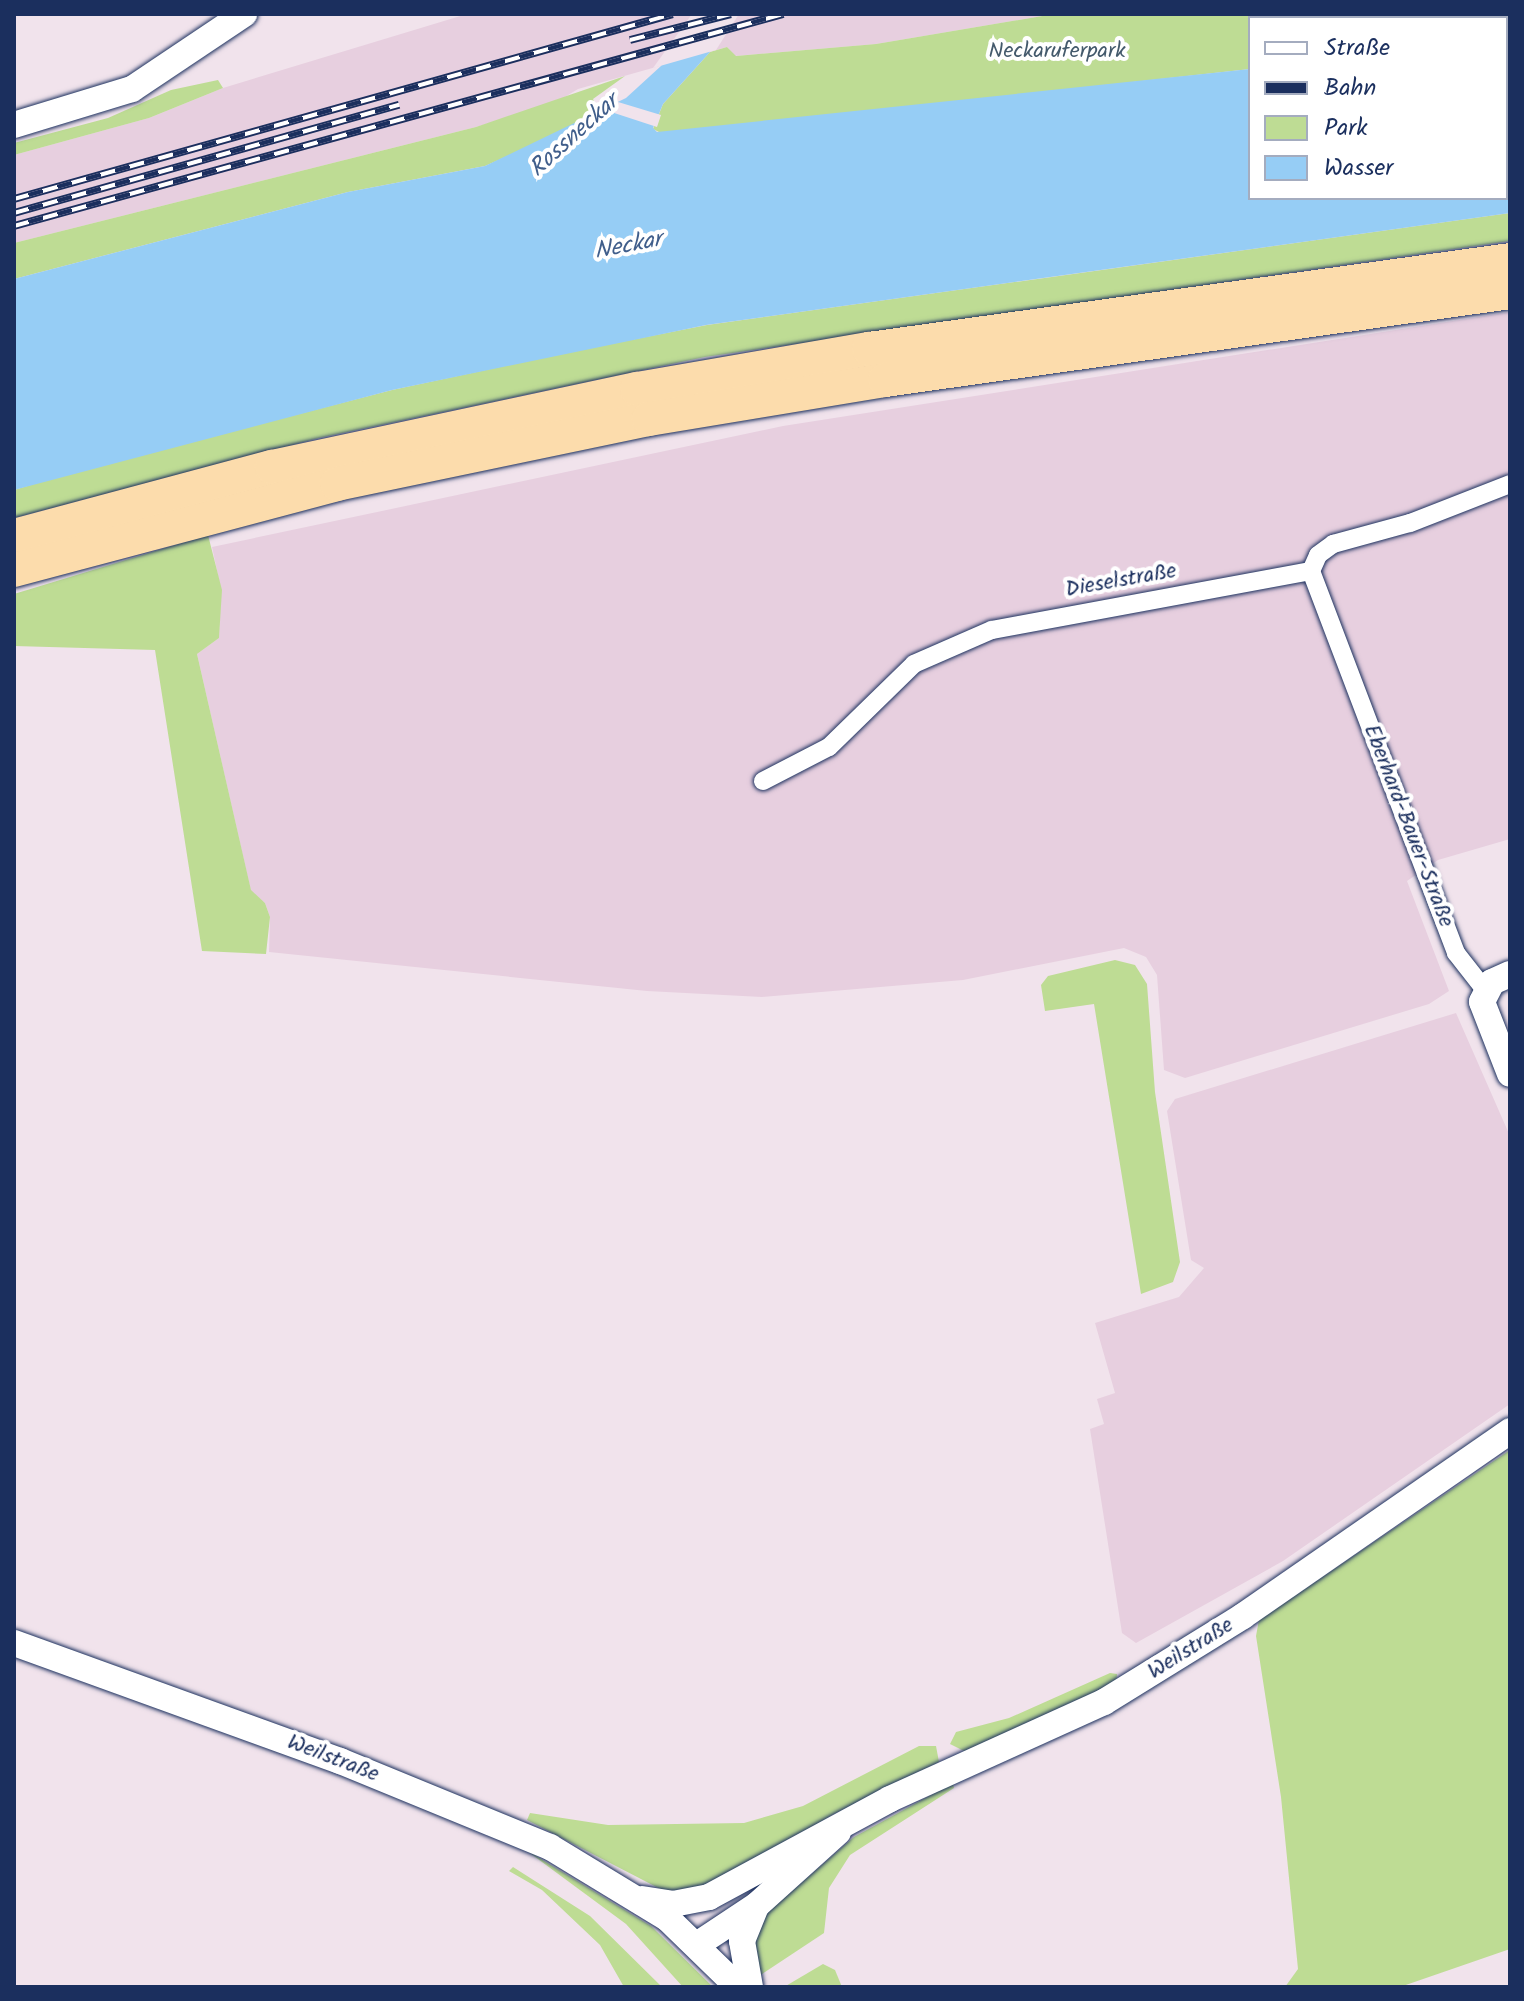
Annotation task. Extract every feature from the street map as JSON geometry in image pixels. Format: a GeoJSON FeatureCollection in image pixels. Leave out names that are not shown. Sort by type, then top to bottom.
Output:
{"type":"FeatureCollection","features":[{"type":"Feature","properties":{"kind":"highway"},"geometry":{"type":"LineString","coordinates":[[14,536],[272,467],[637,389],[869,349],[1510,260]]}},
{"type":"Feature","properties":{"kind":"highway"},"geometry":{"type":"LineString","coordinates":[[14,570],[337,484],[649,419],[885,380],[1510,292]]}},
{"type":"Feature","properties":{"kind":"street"},"geometry":{"type":"LineString","coordinates":[[14,125],[132,89],[244,14]]}},
{"type":"Feature","properties":{"kind":"street"},"geometry":{"type":"LineString","coordinates":[[1311,571],[1318,555],[1333,544],[1410,523],[1510,484]]}},
{"type":"Feature","properties":{"kind":"street","name":"Dieselstraße"},"geometry":{"type":"LineString","coordinates":[[763,781],[829,747],[914,664],[992,630],[1311,571]]}},
{"type":"Feature","properties":{"kind":"street","name":"Eberhard-Bauer-Straße"},"geometry":{"type":"LineString","coordinates":[[1311,571],[1456,953],[1485,990]]}},
{"type":"Feature","properties":{"kind":"street"},"geometry":{"type":"LineString","coordinates":[[1510,974],[1485,990],[1484,1014],[1510,1074]]}},
{"type":"Feature","properties":{"kind":"street","name":"Weilstraße"},"geometry":{"type":"LineString","coordinates":[[642,1899],[686,1904],[735,1884],[783,1852],[1077,1716],[1143,1679],[1510,1431]]}},
{"type":"Feature","properties":{"kind":"street","name":"Weilstraße"},"geometry":{"type":"LineString","coordinates":[[14,1643],[430,1796],[563,1853],[642,1899],[698,1944],[757,1905],[812,1860],[846,1823]]}},
{"type":"Feature","properties":{"kind":"street"},"geometry":{"type":"LineString","coordinates":[[735,1884],[698,1944],[750,1987]]}},
{"type":"Feature","properties":{"kind":"street"},"geometry":{"type":"LineString","coordinates":[[736,1973],[742,1934],[757,1905]]}},
{"type":"Feature","properties":{"kind":"shaded area"},"geometry":{"type":"Polygon","coordinates":[[[467,14],[1054,14],[876,44],[735,56],[727,47],[578,89],[555,103],[476,127],[14,243],[14,155],[149,118],[223,88],[467,14]]]}},
{"type":"Feature","properties":{"kind":"shaded area"},"geometry":{"type":"Polygon","coordinates":[[[1510,312],[1510,839],[1438,860],[1407,881],[1449,991],[1429,1004],[1185,1078],[1164,1070],[1157,975],[1146,957],[1124,948],[963,980],[762,997],[647,991],[269,952],[270,917],[265,903],[251,891],[197,654],[219,638],[221,590],[212,547],[783,426],[1510,312]]]}},
{"type":"Feature","properties":{"kind":"shaded area"},"geometry":{"type":"Polygon","coordinates":[[[1456,1013],[1510,1136],[1510,1404],[1283,1561],[1136,1643],[1122,1633],[1090,1429],[1104,1424],[1097,1399],[1115,1393],[1095,1323],[1179,1297],[1204,1268],[1191,1260],[1167,1111],[1175,1099],[1456,1013]]]}},
{"type":"Feature","properties":{"kind":"green space","name":"Neckaruferpark"},"geometry":{"type":"Polygon","coordinates":[[[1054,14],[1510,14],[1508,34],[1508,16],[1248,16],[1248,69],[663,134],[653,129],[663,104],[710,52],[727,47],[736,56],[876,44],[1054,14]]]}},
{"type":"Feature","properties":{"kind":"green space"},"geometry":{"type":"Polygon","coordinates":[[[625,76],[593,99],[600,115],[485,166],[348,192],[14,279],[14,243],[476,127],[625,76]]]}},
{"type":"Feature","properties":{"kind":"green space"},"geometry":{"type":"Polygon","coordinates":[[[218,80],[223,88],[149,118],[14,155],[14,143],[108,118],[171,90],[218,80]]]}},
{"type":"Feature","properties":{"kind":"green space"},"geometry":{"type":"Polygon","coordinates":[[[1510,213],[1510,241],[705,357],[319,438],[14,518],[14,490],[70,473],[392,390],[569,352],[707,325],[1510,213]]]}},
{"type":"Feature","properties":{"kind":"green space"},"geometry":{"type":"Polygon","coordinates":[[[208,535],[222,590],[219,638],[197,654],[251,890],[265,903],[270,917],[266,954],[202,951],[155,650],[14,646],[14,594],[208,535]]]}},
{"type":"Feature","properties":{"kind":"green space"},"geometry":{"type":"Polygon","coordinates":[[[1115,960],[1135,965],[1147,984],[1155,1092],[1180,1262],[1173,1282],[1141,1294],[1094,1004],[1045,1011],[1041,985],[1048,976],[1115,960]]]}},
{"type":"Feature","properties":{"kind":"green space"},"geometry":{"type":"Polygon","coordinates":[[[1510,1450],[1510,1949],[1400,1987],[1285,1987],[1298,1969],[1281,1797],[1256,1636],[1259,1620],[1510,1450]]]}},
{"type":"Feature","properties":{"kind":"green space"},"geometry":{"type":"Polygon","coordinates":[[[1110,1673],[1117,1674],[1116,1684],[966,1752],[950,1744],[956,1732],[1009,1718],[1110,1673]]]}},
{"type":"Feature","properties":{"kind":"green space"},"geometry":{"type":"Polygon","coordinates":[[[919,1746],[936,1746],[939,1762],[832,1815],[713,1887],[668,1893],[527,1820],[530,1813],[608,1825],[744,1823],[803,1806],[919,1746]]]}},
{"type":"Feature","properties":{"kind":"green space"},"geometry":{"type":"Polygon","coordinates":[[[953,1783],[954,1788],[850,1855],[829,1888],[824,1933],[759,1976],[749,1948],[755,1923],[854,1837],[953,1783]]]}},
{"type":"Feature","properties":{"kind":"green space"},"geometry":{"type":"Polygon","coordinates":[[[523,1848],[651,1926],[713,1987],[683,1987],[626,1924],[523,1848]]]}},
{"type":"Feature","properties":{"kind":"green space"},"geometry":{"type":"Polygon","coordinates":[[[513,1867],[590,1916],[662,1987],[624,1987],[600,1945],[542,1890],[509,1871],[513,1867]]]}},
{"type":"Feature","properties":{"kind":"green space"},"geometry":{"type":"Polygon","coordinates":[[[823,1964],[835,1970],[842,1987],[784,1987],[823,1964]]]}},
{"type":"Feature","properties":{"kind":"water"},"geometry":{"type":"Polygon","coordinates":[[[697,14],[710,52],[663,104],[653,128],[657,132],[1248,69],[1248,200],[1508,200],[1510,33],[1510,213],[706,325],[392,390],[14,490],[14,279],[348,192],[485,166],[626,98],[661,66],[697,14]]]}},
{"type":"Feature","properties":{"kind":"pier"},"geometry":{"type":"Polygon","coordinates":[[[692,14],[739,14],[716,50],[653,68],[692,14]]]}},
{"type":"Feature","properties":{"kind":"pier"},"geometry":{"type":"Polygon","coordinates":[[[618,102],[661,115],[657,127],[602,109],[618,102]]]}},
{"type":"Feature","properties":{"kind":"railway"},"geometry":{"type":"LineString","coordinates":[[14,199],[673,14]]}},
{"type":"Feature","properties":{"kind":"railway"},"geometry":{"type":"LineString","coordinates":[[630,40],[731,14]]}},
{"type":"Feature","properties":{"kind":"railway"},"geometry":{"type":"LineString","coordinates":[[14,226],[783,14]]}},
{"type":"Feature","properties":{"kind":"railway"},"geometry":{"type":"LineString","coordinates":[[14,213],[399,105]]}},
{"type":"Feature","properties":{"kind":"water label","name":"Rossneckar"},"geometry":{"type":"Point","coordinates":[574,136]}},
{"type":"Feature","properties":{"kind":"water label","name":"Neckar"},"geometry":{"type":"Point","coordinates":[628,246]}}]}
